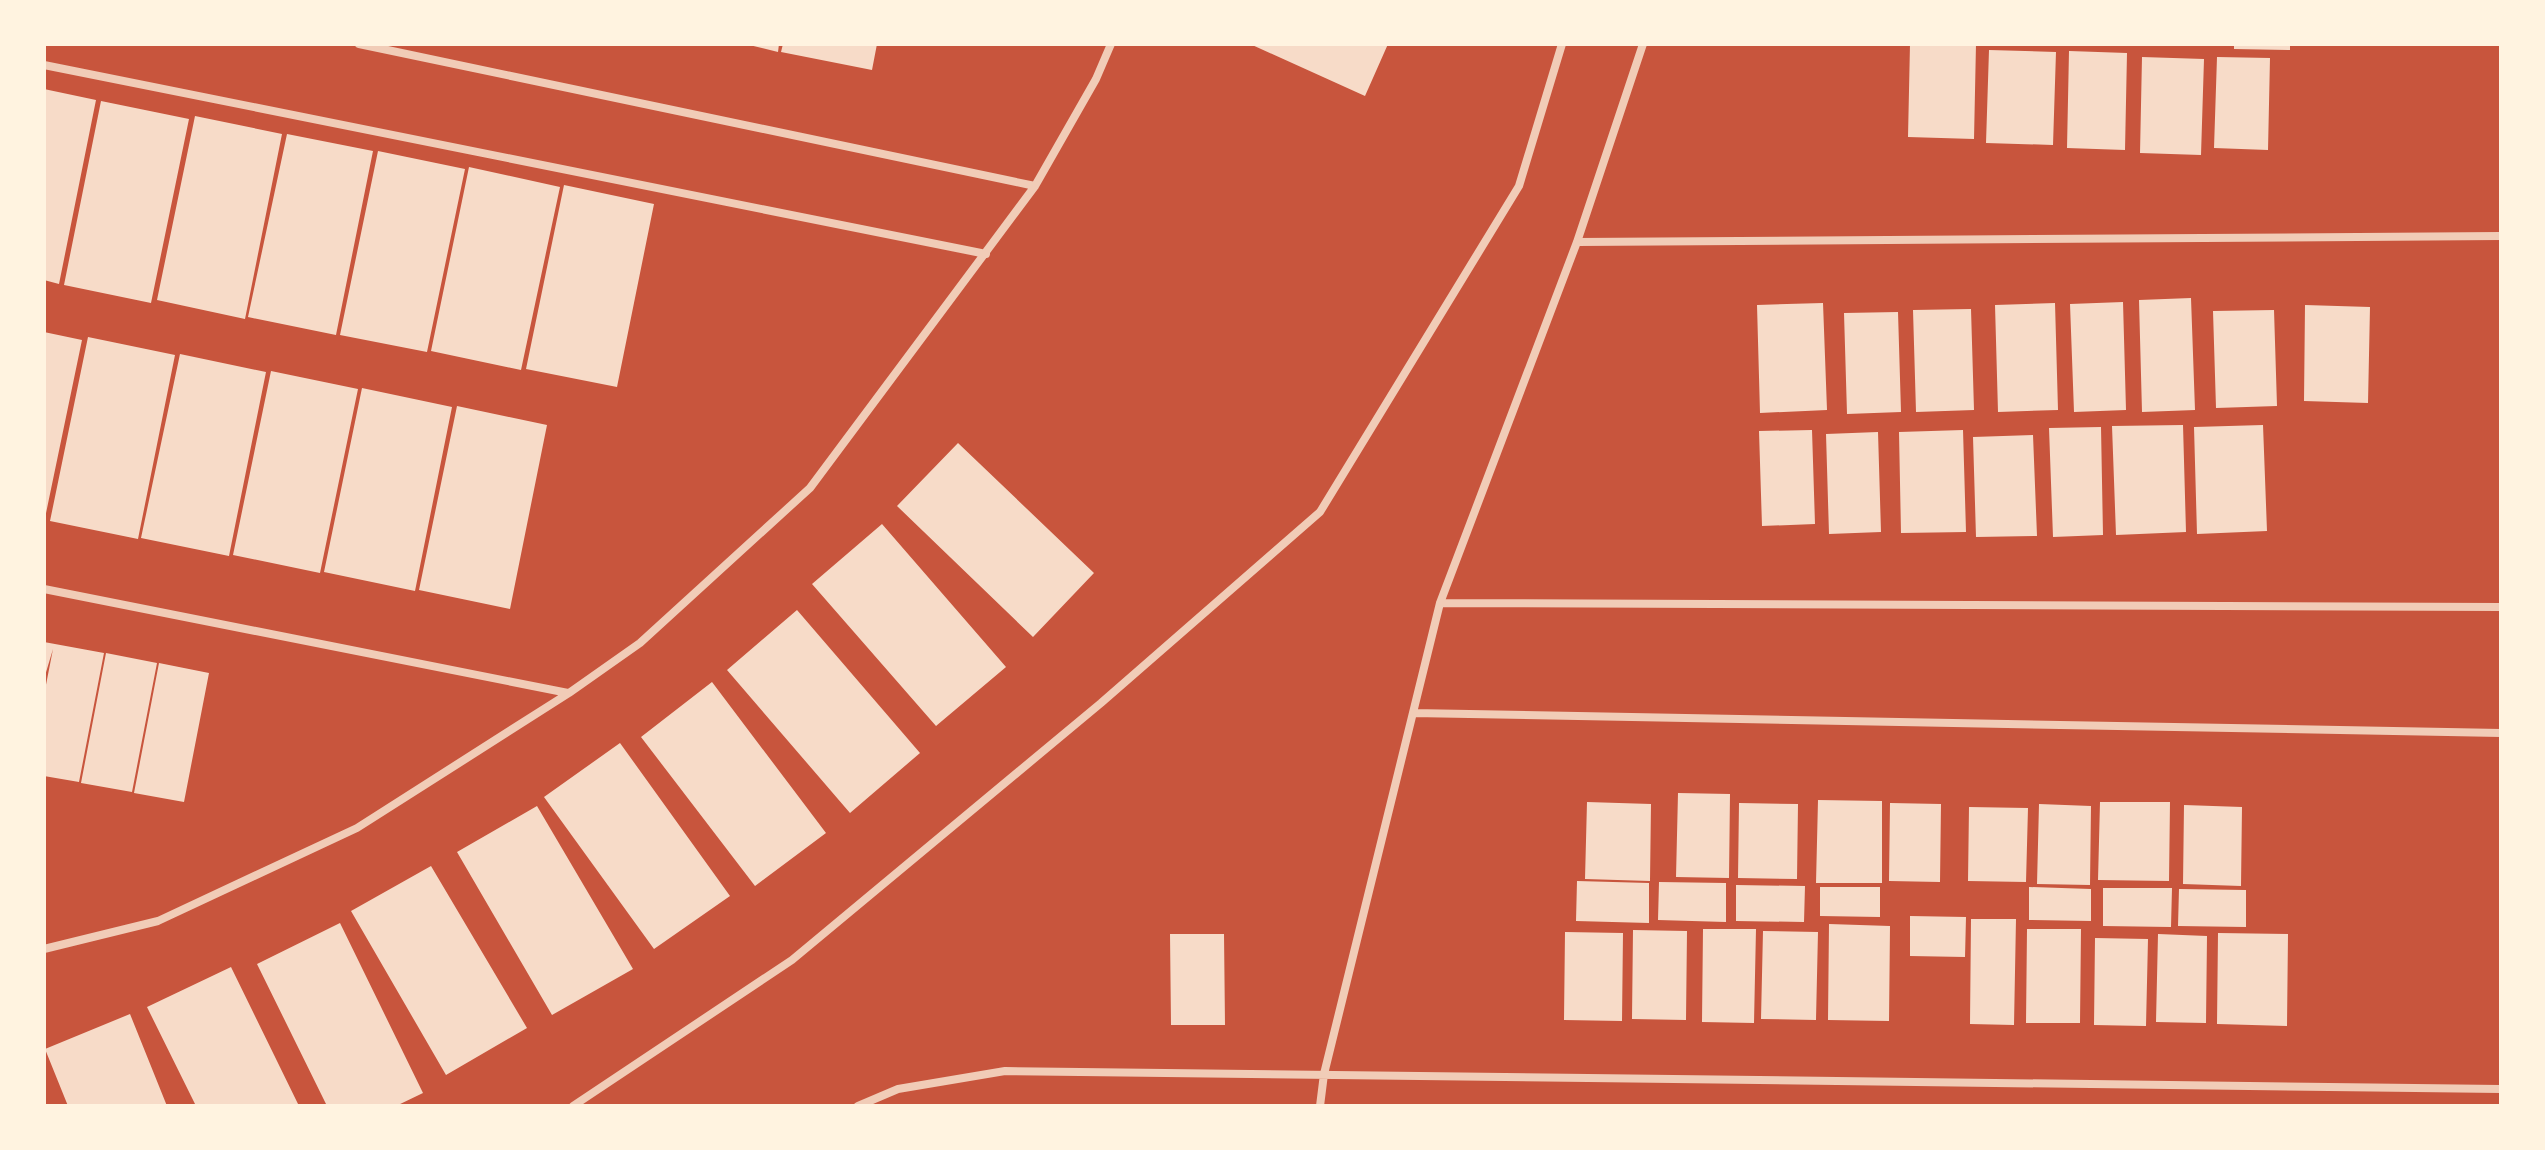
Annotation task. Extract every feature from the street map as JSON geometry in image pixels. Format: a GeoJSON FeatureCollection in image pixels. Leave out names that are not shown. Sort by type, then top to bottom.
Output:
{"type":"FeatureCollection","features":[{"type":"Feature","properties":{"kind":"street"},"geometry":{"type":"LineString","coordinates":[[359,44],[1035,186]]}},
{"type":"Feature","properties":{"kind":"street"},"geometry":{"type":"LineString","coordinates":[[44,949],[158,921],[357,828],[569,693],[640,643],[810,488],[1035,186],[1096,79],[1111,44]]}},
{"type":"Feature","properties":{"kind":"street"},"geometry":{"type":"LineString","coordinates":[[573,1106],[792,960],[1101,703],[1320,512],[1519,186],[1562,44]]}},
{"type":"Feature","properties":{"kind":"street"},"geometry":{"type":"LineString","coordinates":[[1320,1106],[1324,1074],[1440,603],[1577,242],[1643,44]]}},
{"type":"Feature","properties":{"kind":"street"},"geometry":{"type":"LineString","coordinates":[[44,65],[986,254]]}},
{"type":"Feature","properties":{"kind":"street"},"geometry":{"type":"LineString","coordinates":[[1577,242],[2501,236]]}},
{"type":"Feature","properties":{"kind":"street"},"geometry":{"type":"LineString","coordinates":[[44,589],[569,693]]}},
{"type":"Feature","properties":{"kind":"street"},"geometry":{"type":"LineString","coordinates":[[1440,603],[2501,607]]}},
{"type":"Feature","properties":{"kind":"street"},"geometry":{"type":"LineString","coordinates":[[1413,713],[2501,733]]}},
{"type":"Feature","properties":{"kind":"street"},"geometry":{"type":"LineString","coordinates":[[858,1106],[898,1089],[1005,1071],[2501,1089]]}},
{"type":"Feature","properties":{"kind":"building"},"geometry":{"type":"Polygon","coordinates":[[[745,44],[779,44],[778,52],[745,44]]]}},
{"type":"Feature","properties":{"kind":"building"},"geometry":{"type":"Polygon","coordinates":[[[783,44],[877,44],[872,70],[781,52],[783,44]]]}},
{"type":"Feature","properties":{"kind":"building"},"geometry":{"type":"Polygon","coordinates":[[[1250,44],[1388,44],[1365,96],[1250,44]]]}},
{"type":"Feature","properties":{"kind":"building"},"geometry":{"type":"Polygon","coordinates":[[[1910,44],[1976,44],[1974,139],[1908,137],[1910,44]]]}},
{"type":"Feature","properties":{"kind":"building"},"geometry":{"type":"Polygon","coordinates":[[[2234,44],[2290,44],[2290,50],[2234,49],[2234,44]]]}},
{"type":"Feature","properties":{"kind":"building"},"geometry":{"type":"Polygon","coordinates":[[[1989,50],[2056,52],[2053,145],[1986,143],[1989,50]]]}},
{"type":"Feature","properties":{"kind":"building"},"geometry":{"type":"Polygon","coordinates":[[[2069,51],[2127,53],[2125,150],[2067,148],[2069,51]]]}},
{"type":"Feature","properties":{"kind":"building"},"geometry":{"type":"Polygon","coordinates":[[[2142,57],[2204,59],[2201,155],[2140,153],[2142,57]]]}},
{"type":"Feature","properties":{"kind":"building"},"geometry":{"type":"Polygon","coordinates":[[[2217,57],[2270,58],[2268,150],[2214,148],[2217,57]]]}},
{"type":"Feature","properties":{"kind":"building"},"geometry":{"type":"Polygon","coordinates":[[[44,89],[96,100],[59,284],[44,280],[44,89]]]}},
{"type":"Feature","properties":{"kind":"building"},"geometry":{"type":"Polygon","coordinates":[[[101,101],[189,119],[151,303],[64,285],[101,101]]]}},
{"type":"Feature","properties":{"kind":"building"},"geometry":{"type":"Polygon","coordinates":[[[195,116],[282,134],[245,319],[157,300],[195,116]]]}},
{"type":"Feature","properties":{"kind":"building"},"geometry":{"type":"Polygon","coordinates":[[[287,134],[373,151],[336,335],[248,317],[287,134]]]}},
{"type":"Feature","properties":{"kind":"building"},"geometry":{"type":"Polygon","coordinates":[[[378,151],[465,169],[427,352],[340,335],[378,151]]]}},
{"type":"Feature","properties":{"kind":"building"},"geometry":{"type":"Polygon","coordinates":[[[469,167],[560,187],[521,370],[431,351],[469,167]]]}},
{"type":"Feature","properties":{"kind":"building"},"geometry":{"type":"Polygon","coordinates":[[[564,185],[654,204],[617,387],[526,369],[564,185]]]}},
{"type":"Feature","properties":{"kind":"building"},"geometry":{"type":"Polygon","coordinates":[[[2191,298],[2195,410],[2142,412],[2139,300],[2191,298]]]}},
{"type":"Feature","properties":{"kind":"building"},"geometry":{"type":"Polygon","coordinates":[[[2123,302],[2126,410],[2074,412],[2070,304],[2123,302]]]}},
{"type":"Feature","properties":{"kind":"building"},"geometry":{"type":"Polygon","coordinates":[[[1823,303],[1827,410],[1760,413],[1757,305],[1823,303]]]}},
{"type":"Feature","properties":{"kind":"building"},"geometry":{"type":"Polygon","coordinates":[[[2055,303],[2058,410],[1998,412],[1995,305],[2055,303]]]}},
{"type":"Feature","properties":{"kind":"building"},"geometry":{"type":"Polygon","coordinates":[[[2305,305],[2370,307],[2368,403],[2304,401],[2305,305]]]}},
{"type":"Feature","properties":{"kind":"building"},"geometry":{"type":"Polygon","coordinates":[[[1971,309],[1974,410],[1916,412],[1913,310],[1971,309]]]}},
{"type":"Feature","properties":{"kind":"building"},"geometry":{"type":"Polygon","coordinates":[[[2274,310],[2277,406],[2216,408],[2213,311],[2274,310]]]}},
{"type":"Feature","properties":{"kind":"building"},"geometry":{"type":"Polygon","coordinates":[[[1898,312],[1901,412],[1847,414],[1844,313],[1898,312]]]}},
{"type":"Feature","properties":{"kind":"building"},"geometry":{"type":"Polygon","coordinates":[[[44,332],[82,340],[45,518],[44,518],[44,332]]]}},
{"type":"Feature","properties":{"kind":"building"},"geometry":{"type":"Polygon","coordinates":[[[88,337],[175,355],[138,539],[50,521],[88,337]]]}},
{"type":"Feature","properties":{"kind":"building"},"geometry":{"type":"Polygon","coordinates":[[[180,354],[266,372],[229,556],[141,538],[180,354]]]}},
{"type":"Feature","properties":{"kind":"building"},"geometry":{"type":"Polygon","coordinates":[[[271,371],[358,389],[320,573],[233,555],[271,371]]]}},
{"type":"Feature","properties":{"kind":"building"},"geometry":{"type":"Polygon","coordinates":[[[362,388],[452,407],[415,591],[324,572],[362,388]]]}},
{"type":"Feature","properties":{"kind":"building"},"geometry":{"type":"Polygon","coordinates":[[[457,406],[547,425],[510,609],[419,590],[457,406]]]}},
{"type":"Feature","properties":{"kind":"building"},"geometry":{"type":"Polygon","coordinates":[[[2183,425],[2186,532],[2116,535],[2112,426],[2183,425]]]}},
{"type":"Feature","properties":{"kind":"building"},"geometry":{"type":"Polygon","coordinates":[[[2263,425],[2267,531],[2197,534],[2194,427],[2263,425]]]}},
{"type":"Feature","properties":{"kind":"building"},"geometry":{"type":"Polygon","coordinates":[[[2101,427],[2103,535],[2053,537],[2049,428],[2101,427]]]}},
{"type":"Feature","properties":{"kind":"building"},"geometry":{"type":"Polygon","coordinates":[[[1812,430],[1815,524],[1762,526],[1759,431],[1812,430]]]}},
{"type":"Feature","properties":{"kind":"building"},"geometry":{"type":"Polygon","coordinates":[[[1963,430],[1966,532],[1901,533],[1899,432],[1963,430]]]}},
{"type":"Feature","properties":{"kind":"building"},"geometry":{"type":"Polygon","coordinates":[[[1878,432],[1881,532],[1829,534],[1826,434],[1878,432]]]}},
{"type":"Feature","properties":{"kind":"building"},"geometry":{"type":"Polygon","coordinates":[[[2033,435],[2037,536],[1976,537],[1973,437],[2033,435]]]}},
{"type":"Feature","properties":{"kind":"building"},"geometry":{"type":"Polygon","coordinates":[[[958,443],[1094,573],[1033,637],[897,506],[958,443]]]}},
{"type":"Feature","properties":{"kind":"building"},"geometry":{"type":"Polygon","coordinates":[[[882,524],[1006,667],[936,726],[812,584],[882,524]]]}},
{"type":"Feature","properties":{"kind":"building"},"geometry":{"type":"Polygon","coordinates":[[[797,610],[920,753],[850,813],[727,670],[797,610]]]}},
{"type":"Feature","properties":{"kind":"building"},"geometry":{"type":"Polygon","coordinates":[[[44,642],[104,653],[79,782],[44,776],[44,695],[53,649],[44,679],[44,642]]]}},
{"type":"Feature","properties":{"kind":"building"},"geometry":{"type":"Polygon","coordinates":[[[106,653],[157,663],[132,792],[81,783],[106,653]]]}},
{"type":"Feature","properties":{"kind":"building"},"geometry":{"type":"Polygon","coordinates":[[[159,663],[209,673],[184,802],[134,793],[159,663]]]}},
{"type":"Feature","properties":{"kind":"building"},"geometry":{"type":"Polygon","coordinates":[[[712,682],[826,833],[755,886],[641,737],[712,682]]]}},
{"type":"Feature","properties":{"kind":"building"},"geometry":{"type":"Polygon","coordinates":[[[620,743],[730,896],[654,949],[544,797],[620,743]]]}},
{"type":"Feature","properties":{"kind":"building"},"geometry":{"type":"Polygon","coordinates":[[[1678,793],[1730,794],[1729,878],[1676,877],[1678,793]]]}},
{"type":"Feature","properties":{"kind":"building"},"geometry":{"type":"Polygon","coordinates":[[[1818,800],[1882,801],[1882,883],[1816,883],[1818,800]]]}},
{"type":"Feature","properties":{"kind":"building"},"geometry":{"type":"Polygon","coordinates":[[[1587,802],[1651,804],[1650,881],[1585,879],[1587,802]]]}},
{"type":"Feature","properties":{"kind":"building"},"geometry":{"type":"Polygon","coordinates":[[[2100,802],[2170,802],[2169,881],[2098,880],[2100,802]]]}},
{"type":"Feature","properties":{"kind":"building"},"geometry":{"type":"Polygon","coordinates":[[[1739,803],[1798,804],[1797,879],[1738,878],[1739,803]]]}},
{"type":"Feature","properties":{"kind":"building"},"geometry":{"type":"Polygon","coordinates":[[[1890,803],[1941,804],[1940,882],[1889,881],[1890,803]]]}},
{"type":"Feature","properties":{"kind":"building"},"geometry":{"type":"Polygon","coordinates":[[[2039,804],[2091,806],[2090,885],[2037,884],[2039,804]]]}},
{"type":"Feature","properties":{"kind":"building"},"geometry":{"type":"Polygon","coordinates":[[[2184,805],[2242,807],[2241,886],[2183,884],[2184,805]]]}},
{"type":"Feature","properties":{"kind":"building"},"geometry":{"type":"Polygon","coordinates":[[[537,806],[633,969],[552,1015],[457,852],[537,806]]]}},
{"type":"Feature","properties":{"kind":"building"},"geometry":{"type":"Polygon","coordinates":[[[1969,807],[2028,808],[2026,882],[1968,881],[1969,807]]]}},
{"type":"Feature","properties":{"kind":"building"},"geometry":{"type":"Polygon","coordinates":[[[431,866],[527,1028],[446,1075],[351,911],[431,866]]]}},
{"type":"Feature","properties":{"kind":"building"},"geometry":{"type":"Polygon","coordinates":[[[1577,881],[1649,883],[1649,923],[1576,921],[1577,881]]]}},
{"type":"Feature","properties":{"kind":"building"},"geometry":{"type":"Polygon","coordinates":[[[1659,882],[1726,883],[1726,922],[1658,920],[1659,882]]]}},
{"type":"Feature","properties":{"kind":"building"},"geometry":{"type":"Polygon","coordinates":[[[1736,885],[1805,886],[1804,922],[1736,921],[1736,885]]]}},
{"type":"Feature","properties":{"kind":"building"},"geometry":{"type":"Polygon","coordinates":[[[1820,887],[1880,887],[1880,917],[1820,916],[1820,887]]]}},
{"type":"Feature","properties":{"kind":"building"},"geometry":{"type":"Polygon","coordinates":[[[2029,887],[2091,889],[2091,921],[2029,920],[2029,887]]]}},
{"type":"Feature","properties":{"kind":"building"},"geometry":{"type":"Polygon","coordinates":[[[2103,888],[2172,888],[2171,927],[2103,926],[2103,888]]]}},
{"type":"Feature","properties":{"kind":"building"},"geometry":{"type":"Polygon","coordinates":[[[2179,889],[2246,890],[2246,927],[2178,926],[2179,889]]]}},
{"type":"Feature","properties":{"kind":"building"},"geometry":{"type":"Polygon","coordinates":[[[1910,916],[1966,917],[1965,957],[1910,956],[1910,916]]]}},
{"type":"Feature","properties":{"kind":"building"},"geometry":{"type":"Polygon","coordinates":[[[1971,919],[2016,919],[2014,1025],[1970,1024],[1971,919]]]}},
{"type":"Feature","properties":{"kind":"building"},"geometry":{"type":"Polygon","coordinates":[[[340,923],[423,1093],[396,1106],[327,1106],[257,964],[340,923]]]}},
{"type":"Feature","properties":{"kind":"building"},"geometry":{"type":"Polygon","coordinates":[[[1829,924],[1890,926],[1889,1021],[1828,1020],[1829,924]]]}},
{"type":"Feature","properties":{"kind":"building"},"geometry":{"type":"Polygon","coordinates":[[[1703,929],[1756,929],[1754,1023],[1702,1022],[1703,929]]]}},
{"type":"Feature","properties":{"kind":"building"},"geometry":{"type":"Polygon","coordinates":[[[2027,929],[2081,929],[2080,1023],[2026,1023],[2027,929]]]}},
{"type":"Feature","properties":{"kind":"building"},"geometry":{"type":"Polygon","coordinates":[[[1633,930],[1687,931],[1686,1020],[1632,1019],[1633,930]]]}},
{"type":"Feature","properties":{"kind":"building"},"geometry":{"type":"Polygon","coordinates":[[[1763,931],[1818,932],[1816,1020],[1761,1019],[1763,931]]]}},
{"type":"Feature","properties":{"kind":"building"},"geometry":{"type":"Polygon","coordinates":[[[1565,932],[1623,933],[1622,1021],[1564,1020],[1565,932]]]}},
{"type":"Feature","properties":{"kind":"building"},"geometry":{"type":"Polygon","coordinates":[[[2218,933],[2288,934],[2287,1026],[2217,1024],[2218,933]]]}},
{"type":"Feature","properties":{"kind":"building"},"geometry":{"type":"Polygon","coordinates":[[[1170,934],[1224,934],[1225,1025],[1171,1025],[1170,934]]]}},
{"type":"Feature","properties":{"kind":"building"},"geometry":{"type":"Polygon","coordinates":[[[2158,934],[2207,936],[2206,1023],[2156,1022],[2158,934]]]}},
{"type":"Feature","properties":{"kind":"building"},"geometry":{"type":"Polygon","coordinates":[[[2095,938],[2148,939],[2146,1026],[2094,1025],[2095,938]]]}},
{"type":"Feature","properties":{"kind":"building"},"geometry":{"type":"Polygon","coordinates":[[[231,967],[299,1106],[196,1106],[147,1007],[231,967]]]}},
{"type":"Feature","properties":{"kind":"building"},"geometry":{"type":"Polygon","coordinates":[[[130,1014],[167,1106],[68,1106],[45,1049],[130,1014]]]}}]}
